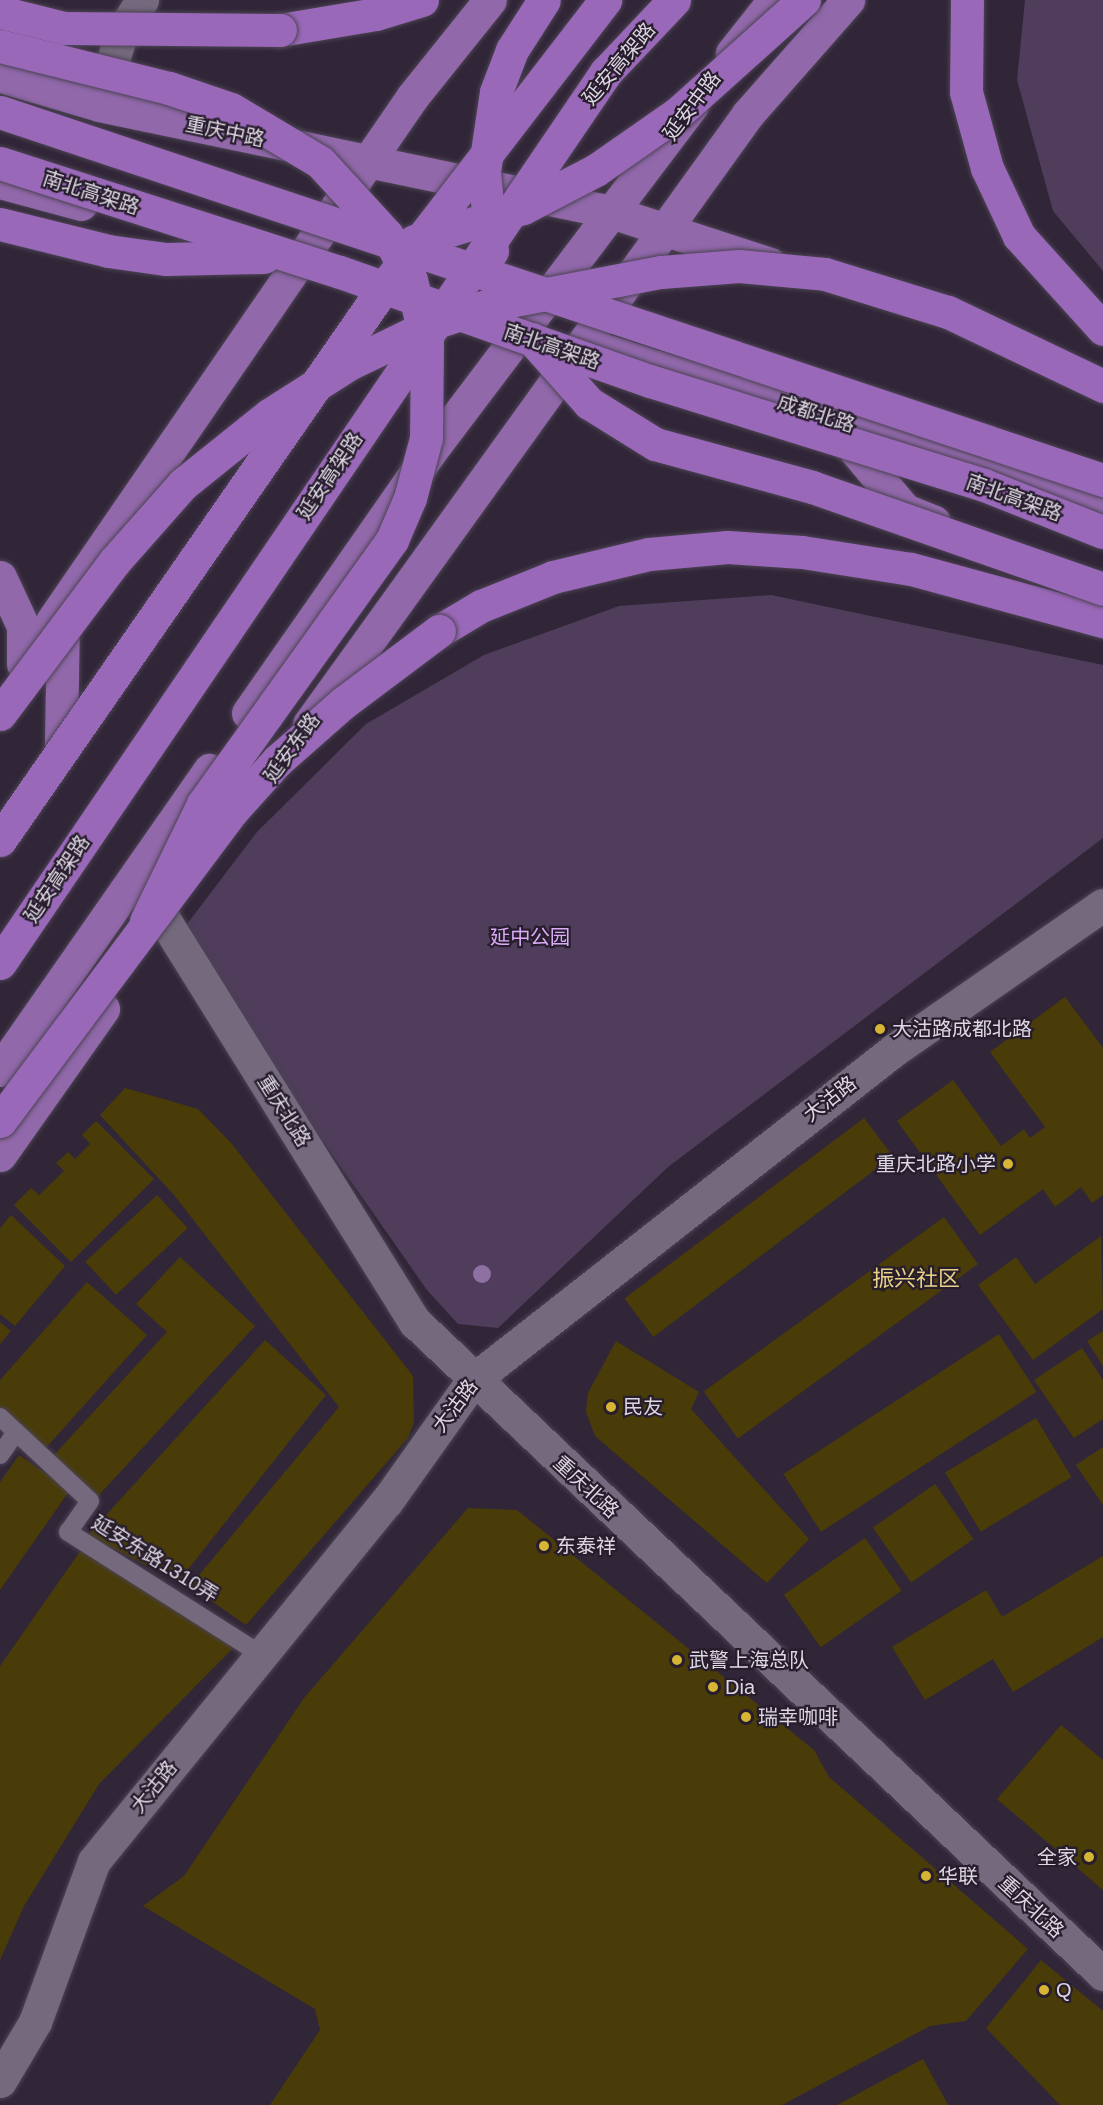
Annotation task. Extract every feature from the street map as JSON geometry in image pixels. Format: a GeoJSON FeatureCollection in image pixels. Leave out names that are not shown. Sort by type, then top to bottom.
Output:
{"type":"FeatureCollection","features":[{"type":"Feature","properties":{"kind":"highway"},"geometry":{"type":"LineString","coordinates":[[1,6],[64,28],[175,33],[327,24],[422,0]]}},
{"type":"Feature","properties":{"kind":"highway"},"geometry":{"type":"LineString","coordinates":[[544,0],[512,50],[496,92],[484,172],[490,248],[503,285],[560,376],[589,403],[655,444],[812,486],[1103,589]]}},
{"type":"Feature","properties":{"kind":"highway"},"geometry":{"type":"LineString","coordinates":[[0,840],[382,290],[604,0]]}},
{"type":"Feature","properties":{"kind":"highway","name":"延安高架路"},"geometry":{"type":"LineString","coordinates":[[0,963],[606,72],[674,0]]}},
{"type":"Feature","properties":{"kind":"highway"},"geometry":{"type":"LineString","coordinates":[[0,224],[108,251],[166,259],[330,254],[450,232],[523,208],[641,142],[804,0]]}},
{"type":"Feature","properties":{"kind":"highway"},"geometry":{"type":"LineString","coordinates":[[967,0],[966,92],[987,168],[1019,236],[1103,329]]}},
{"type":"Feature","properties":{"kind":"highway"},"geometry":{"type":"LineString","coordinates":[[0,46],[221,106],[320,162],[387,235],[411,280],[428,344],[426,438],[410,498],[392,540],[203,804],[156,921]]}},
{"type":"Feature","properties":{"kind":"highway"},"geometry":{"type":"LineString","coordinates":[[0,112],[1103,480]]}},
{"type":"Feature","properties":{"kind":"highway","name":"南北高架路"},"geometry":{"type":"LineString","coordinates":[[0,163],[340,272],[650,381],[984,485],[1103,532]]}},
{"type":"Feature","properties":{"kind":"highway"},"geometry":{"type":"LineString","coordinates":[[0,714],[114,562],[183,484],[269,415],[349,364],[436,322],[489,305],[661,272],[739,266],[805,272],[880,287],[948,312],[1103,386]]}},
{"type":"Feature","properties":{"kind":"highway"},"geometry":{"type":"LineString","coordinates":[[0,1121],[277,761],[343,703],[481,606],[554,577],[649,554],[770,548],[910,569],[1103,621]]}},
{"type":"Feature","properties":{"kind":"main road"},"geometry":{"type":"LineString","coordinates":[[0,698],[368,162],[490,0]]}},
{"type":"Feature","properties":{"kind":"main road"},"geometry":{"type":"LineString","coordinates":[[0,829],[62,743],[368,283],[453,180],[589,0]]}},
{"type":"Feature","properties":{"kind":"main road","name":"延安中路"},"geometry":{"type":"LineString","coordinates":[[527,324],[774,0]]}},
{"type":"Feature","properties":{"kind":"main road","name":"延安东路"},"geometry":{"type":"LineString","coordinates":[[0,1155],[156,921],[587,345],[748,114],[848,0]]}},
{"type":"Feature","properties":{"kind":"main road"},"geometry":{"type":"LineString","coordinates":[[1,6],[99,105]]}},
{"type":"Feature","properties":{"kind":"main road","name":"重庆中路"},"geometry":{"type":"LineString","coordinates":[[0,76],[99,105],[611,212]]}},
{"type":"Feature","properties":{"kind":"main road"},"geometry":{"type":"LineString","coordinates":[[0,182],[368,283]]}},
{"type":"Feature","properties":{"kind":"main road"},"geometry":{"type":"LineString","coordinates":[[611,212],[850,290],[1103,386]]}},
{"type":"Feature","properties":{"kind":"main road","name":"成都北路"},"geometry":{"type":"LineString","coordinates":[[368,283],[527,324],[587,345],[828,418],[1103,510]]}},
{"type":"Feature","properties":{"kind":"main road"},"geometry":{"type":"LineString","coordinates":[[0,1070],[87,950],[152,851],[430,452],[527,324]]}},
{"type":"Feature","properties":{"kind":"main road"},"geometry":{"type":"LineString","coordinates":[[828,418],[905,510],[1103,589]]}},
{"type":"Feature","properties":{"kind":"main road"},"geometry":{"type":"LineString","coordinates":[[0,577],[23,626],[23,664]]}},
{"type":"Feature","properties":{"kind":"main road"},"geometry":{"type":"LineString","coordinates":[[62,743],[63,604]]}},
{"type":"Feature","properties":{"kind":"main road"},"geometry":{"type":"LineString","coordinates":[[87,950],[156,921],[152,851]]}},
{"type":"Feature","properties":{"kind":"street"},"geometry":{"type":"LineString","coordinates":[[99,105],[122,32],[142,0]]}},
{"type":"Feature","properties":{"kind":"street"},"geometry":{"type":"LineString","coordinates":[[1,6],[122,32]]}},
{"type":"Feature","properties":{"kind":"street","name":"大沽路"},"geometry":{"type":"LineString","coordinates":[[0,2081],[35,2022],[94,1860],[387,1500],[473,1380],[894,1050],[1103,904]]}},
{"type":"Feature","properties":{"kind":"street","name":"重庆北路"},"geometry":{"type":"LineString","coordinates":[[156,921],[415,1322],[473,1380],[1103,1974]]}},
{"type":"Feature","properties":{"kind":"lane","name":"延安东路1310弄"},"geometry":{"type":"LineString","coordinates":[[0,1417],[90,1501],[68,1532],[262,1654]]}},
{"type":"Feature","properties":{"kind":"lane"},"geometry":{"type":"LineString","coordinates":[[0,1455],[16,1432]]}},
{"type":"Feature","properties":{"kind":"green space"},"geometry":{"type":"Polygon","coordinates":[[[1025,0],[1103,0],[1103,271],[1053,211],[1017,80],[1025,0]]]}},
{"type":"Feature","properties":{"kind":"green space","name":"延中公园"},"geometry":{"type":"Polygon","coordinates":[[[771,595],[1103,665],[1103,838],[668,1167],[498,1328],[458,1324],[427,1290],[212,983],[184,928],[257,832],[366,724],[484,655],[619,606],[771,595]]]}},
{"type":"Feature","properties":{"kind":"building"},"geometry":{"type":"Polygon","coordinates":[[[1065,997],[1103,1048],[1103,1195],[1092,1203],[1081,1187],[1055,1207],[1043,1189],[980,1235],[897,1121],[953,1080],[1001,1146],[1024,1129],[1030,1138],[1045,1127],[990,1052],[1065,997]]]}},
{"type":"Feature","properties":{"kind":"building"},"geometry":{"type":"Polygon","coordinates":[[[125,1088],[198,1109],[232,1144],[413,1376],[414,1423],[408,1438],[246,1625],[190,1586],[339,1407],[174,1195],[100,1115],[125,1088]]]}},
{"type":"Feature","properties":{"kind":"building"},"geometry":{"type":"Polygon","coordinates":[[[864,1118],[893,1156],[653,1337],[624,1299],[864,1118]]]}},
{"type":"Feature","properties":{"kind":"building"},"geometry":{"type":"Polygon","coordinates":[[[96,1121],[154,1179],[71,1262],[14,1205],[31,1188],[39,1195],[64,1171],[56,1163],[68,1152],[75,1159],[90,1144],[82,1135],[96,1121]]]}},
{"type":"Feature","properties":{"kind":"building"},"geometry":{"type":"Polygon","coordinates":[[[157,1195],[188,1228],[116,1295],[85,1262],[157,1195]]]}},
{"type":"Feature","properties":{"kind":"building"},"geometry":{"type":"Polygon","coordinates":[[[11,1215],[65,1266],[15,1326],[0,1314],[0,1228],[11,1215]]]}},
{"type":"Feature","properties":{"kind":"building"},"geometry":{"type":"Polygon","coordinates":[[[944,1217],[978,1264],[738,1438],[704,1392],[944,1217]]]}},
{"type":"Feature","properties":{"kind":"building"},"geometry":{"type":"Polygon","coordinates":[[[1101,1236],[1103,1309],[1033,1360],[978,1285],[1016,1257],[1035,1284],[1101,1236]]]}},
{"type":"Feature","properties":{"kind":"building"},"geometry":{"type":"Polygon","coordinates":[[[180,1257],[255,1326],[98,1496],[54,1455],[167,1332],[136,1304],[180,1257]]]}},
{"type":"Feature","properties":{"kind":"building"},"geometry":{"type":"Polygon","coordinates":[[[87,1282],[147,1335],[45,1449],[0,1410],[0,1380],[87,1282]]]}},
{"type":"Feature","properties":{"kind":"building"},"geometry":{"type":"Polygon","coordinates":[[[0,1322],[11,1331],[0,1344],[0,1322]]]}},
{"type":"Feature","properties":{"kind":"building"},"geometry":{"type":"Polygon","coordinates":[[[1103,1331],[1103,1366],[1087,1341],[1103,1331]]]}},
{"type":"Feature","properties":{"kind":"building"},"geometry":{"type":"Polygon","coordinates":[[[999,1334],[1037,1392],[821,1532],[783,1474],[999,1334]]]}},
{"type":"Feature","properties":{"kind":"building"},"geometry":{"type":"Polygon","coordinates":[[[265,1340],[326,1395],[178,1582],[88,1535],[265,1340]]]}},
{"type":"Feature","properties":{"kind":"building"},"geometry":{"type":"Polygon","coordinates":[[[616,1341],[699,1392],[691,1409],[809,1539],[767,1583],[595,1436],[586,1412],[588,1393],[616,1341]]]}},
{"type":"Feature","properties":{"kind":"building"},"geometry":{"type":"Polygon","coordinates":[[[1082,1348],[1103,1380],[1103,1419],[1074,1438],[1034,1380],[1082,1348]]]}},
{"type":"Feature","properties":{"kind":"building"},"geometry":{"type":"Polygon","coordinates":[[[1036,1418],[1072,1477],[981,1532],[945,1473],[1036,1418]]]}},
{"type":"Feature","properties":{"kind":"building"},"geometry":{"type":"Polygon","coordinates":[[[1103,1447],[1103,1505],[1076,1465],[1103,1447]]]}},
{"type":"Feature","properties":{"kind":"building"},"geometry":{"type":"Polygon","coordinates":[[[19,1455],[70,1490],[0,1590],[0,1482],[19,1455]]]}},
{"type":"Feature","properties":{"kind":"building"},"geometry":{"type":"Polygon","coordinates":[[[935,1484],[973,1539],[911,1582],[873,1528],[935,1484]]]}},
{"type":"Feature","properties":{"kind":"building"},"geometry":{"type":"Polygon","coordinates":[[[468,1508],[517,1510],[814,1750],[829,1777],[1028,1949],[966,2021],[930,2026],[782,2105],[270,2105],[320,2030],[315,2009],[143,1906],[184,1876],[304,1698],[468,1508]]]}},
{"type":"Feature","properties":{"kind":"building"},"geometry":{"type":"Polygon","coordinates":[[[865,1538],[902,1590],[821,1647],[784,1595],[865,1538]]]}},
{"type":"Feature","properties":{"kind":"building"},"geometry":{"type":"Polygon","coordinates":[[[81,1550],[240,1641],[99,1784],[24,1906],[0,1960],[0,1666],[81,1550]]]}},
{"type":"Feature","properties":{"kind":"building"},"geometry":{"type":"Polygon","coordinates":[[[1103,1556],[1103,1637],[1013,1692],[993,1659],[925,1700],[892,1647],[986,1590],[1002,1617],[1103,1556]]]}},
{"type":"Feature","properties":{"kind":"building"},"geometry":{"type":"Polygon","coordinates":[[[1061,1725],[1103,1760],[1103,1890],[997,1799],[1061,1725]]]}},
{"type":"Feature","properties":{"kind":"building"},"geometry":{"type":"Polygon","coordinates":[[[1041,1960],[1103,2011],[1103,2105],[1060,2105],[986,2028],[1041,1960]]]}},
{"type":"Feature","properties":{"kind":"building"},"geometry":{"type":"Polygon","coordinates":[[[923,2059],[948,2105],[837,2105],[923,2059]]]}},
{"type":"Feature","properties":{"kind":"place","name":"大沽路成都北路"},"geometry":{"type":"Point","coordinates":[880,1029]}},
{"type":"Feature","properties":{"kind":"place","name":"重庆北路小学"},"geometry":{"type":"Point","coordinates":[1008,1164]}},
{"type":"Feature","properties":{"kind":"place","name":"民友"},"geometry":{"type":"Point","coordinates":[611,1407]}},
{"type":"Feature","properties":{"kind":"place","name":"东泰祥"},"geometry":{"type":"Point","coordinates":[544,1546]}},
{"type":"Feature","properties":{"kind":"place","name":"武警上海总队"},"geometry":{"type":"Point","coordinates":[677,1660]}},
{"type":"Feature","properties":{"kind":"place","name":"Dia"},"geometry":{"type":"Point","coordinates":[713,1687]}},
{"type":"Feature","properties":{"kind":"place","name":"瑞幸咖啡"},"geometry":{"type":"Point","coordinates":[746,1717]}},
{"type":"Feature","properties":{"kind":"place","name":"全家"},"geometry":{"type":"Point","coordinates":[1089,1857]}},
{"type":"Feature","properties":{"kind":"place","name":"华联"},"geometry":{"type":"Point","coordinates":[926,1876]}},
{"type":"Feature","properties":{"kind":"place","name":"Q"},"geometry":{"type":"Point","coordinates":[1044,1990]}},
{"type":"Feature","properties":{"kind":"district","name":"振兴社区"},"geometry":{"type":"Point","coordinates":[916,1279]}}]}
